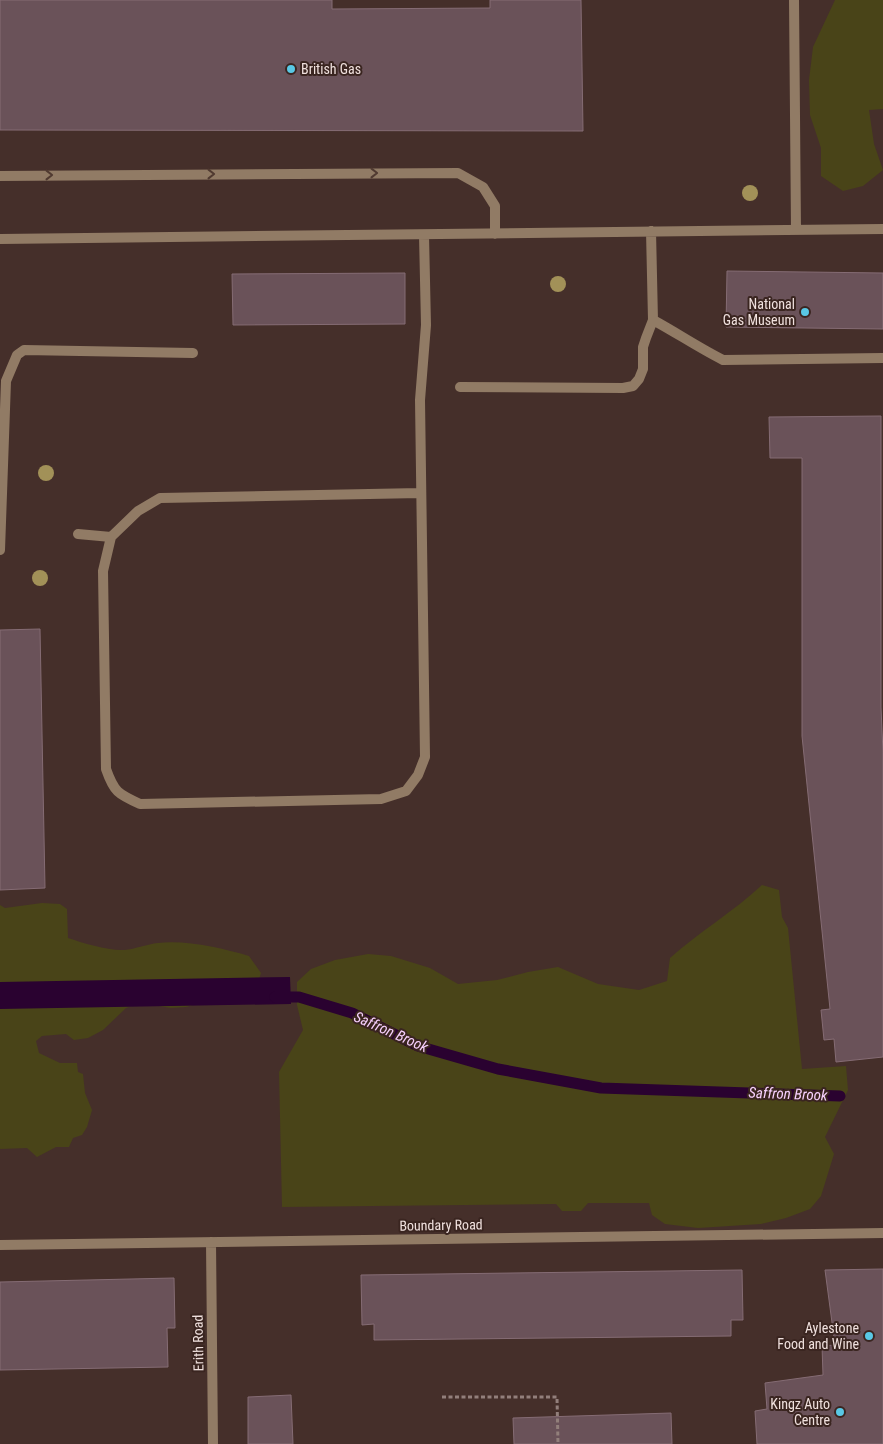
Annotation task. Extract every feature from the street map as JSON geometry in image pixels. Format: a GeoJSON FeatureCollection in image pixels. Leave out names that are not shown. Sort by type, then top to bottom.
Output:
{"type":"FeatureCollection","features":[{"type":"Feature","properties":{"kind":"street"},"geometry":{"type":"LineString","coordinates":[[794,0],[796,230]]}},
{"type":"Feature","properties":{"kind":"street"},"geometry":{"type":"LineString","coordinates":[[0,176],[458,173],[483,187],[495,206],[495,234]]}},
{"type":"Feature","properties":{"kind":"street"},"geometry":{"type":"LineString","coordinates":[[0,239],[883,229]]}},
{"type":"Feature","properties":{"kind":"street"},"geometry":{"type":"LineString","coordinates":[[460,387],[623,388],[633,386],[639,379],[643,369],[643,347],[653,320],[651,231]]}},
{"type":"Feature","properties":{"kind":"street"},"geometry":{"type":"LineString","coordinates":[[420,493],[160,498],[138,511],[111,537],[103,571],[106,769],[112,786],[123,796],[140,804],[381,799],[406,791],[418,775],[425,757],[420,493],[420,400],[426,324],[424,235]]}},
{"type":"Feature","properties":{"kind":"street"},"geometry":{"type":"LineString","coordinates":[[653,320],[724,360],[883,358]]}},
{"type":"Feature","properties":{"kind":"street"},"geometry":{"type":"LineString","coordinates":[[0,550],[6,380],[17,355],[24,350],[194,353]]}},
{"type":"Feature","properties":{"kind":"street"},"geometry":{"type":"LineString","coordinates":[[78,534],[111,537]]}},
{"type":"Feature","properties":{"kind":"street","name":"Boundary Road"},"geometry":{"type":"LineString","coordinates":[[0,1245],[883,1233]]}},
{"type":"Feature","properties":{"kind":"street","name":"Erith Road"},"geometry":{"type":"LineString","coordinates":[[211,1242],[213,1444]]}},
{"type":"Feature","properties":{"kind":"path"},"geometry":{"type":"LineString","coordinates":[[442,1397],[557,1396],[558,1444]]}},
{"type":"Feature","properties":{"kind":"shaded area"},"geometry":{"type":"Polygon","coordinates":[[[835,0],[883,0],[883,109],[869,110],[874,144],[883,170],[863,186],[843,191],[821,176],[821,148],[810,115],[809,80],[813,47],[835,0]]]}},
{"type":"Feature","properties":{"kind":"shaded area"},"geometry":{"type":"Polygon","coordinates":[[[762,885],[779,890],[782,917],[788,928],[802,1069],[846,1066],[848,1090],[825,1137],[834,1154],[821,1196],[810,1209],[786,1218],[761,1224],[698,1228],[665,1224],[652,1215],[649,1203],[588,1203],[581,1211],[562,1211],[556,1204],[282,1207],[279,1072],[303,1030],[297,1005],[297,982],[311,969],[335,960],[368,954],[391,956],[430,968],[458,984],[497,980],[558,967],[598,984],[639,990],[667,981],[670,958],[762,885]]]}},
{"type":"Feature","properties":{"kind":"shaded area"},"geometry":{"type":"Polygon","coordinates":[[[42,903],[60,904],[67,909],[68,938],[74,940],[118,950],[169,942],[204,945],[249,956],[261,973],[256,988],[186,1007],[171,1008],[140,1003],[126,1008],[103,1030],[88,1038],[74,1040],[66,1034],[42,1036],[36,1041],[39,1053],[60,1063],[77,1063],[78,1072],[83,1074],[85,1093],[92,1110],[87,1127],[82,1135],[73,1138],[69,1147],[56,1147],[37,1157],[27,1148],[0,1149],[0,905],[5,908],[42,903]]]}},
{"type":"Feature","properties":{"kind":"shaded area"},"geometry":{"type":"Polygon","coordinates":[[[290,977],[291,1004],[0,1009],[0,982],[290,977]]]}},
{"type":"Feature","properties":{"kind":"building","name":"British Gas"},"geometry":{"type":"Polygon","coordinates":[[[0,0],[332,0],[332,9],[490,8],[490,0],[581,0],[583,131],[0,130],[0,0]]]}},
{"type":"Feature","properties":{"kind":"building","name":"National Gas Museum"},"geometry":{"type":"Polygon","coordinates":[[[727,271],[883,273],[883,329],[726,327],[727,271]]]}},
{"type":"Feature","properties":{"kind":"building"},"geometry":{"type":"Polygon","coordinates":[[[405,273],[405,324],[233,325],[232,274],[405,273]]]}},
{"type":"Feature","properties":{"kind":"building"},"geometry":{"type":"Polygon","coordinates":[[[881,416],[883,1057],[836,1062],[834,1039],[824,1040],[821,1010],[830,1009],[802,736],[802,458],[770,458],[769,417],[881,416]]]}},
{"type":"Feature","properties":{"kind":"building"},"geometry":{"type":"Polygon","coordinates":[[[40,629],[45,888],[0,890],[0,630],[40,629]]]}},
{"type":"Feature","properties":{"kind":"building"},"geometry":{"type":"Polygon","coordinates":[[[883,1269],[883,1444],[757,1444],[755,1411],[767,1409],[765,1383],[823,1375],[822,1346],[835,1345],[825,1270],[883,1269]]]}},
{"type":"Feature","properties":{"kind":"building"},"geometry":{"type":"Polygon","coordinates":[[[742,1270],[743,1320],[731,1320],[731,1336],[374,1340],[374,1324],[362,1325],[361,1275],[742,1270]]]}},
{"type":"Feature","properties":{"kind":"building"},"geometry":{"type":"Polygon","coordinates":[[[174,1278],[175,1328],[167,1328],[168,1367],[0,1370],[0,1282],[174,1278]]]}},
{"type":"Feature","properties":{"kind":"building"},"geometry":{"type":"Polygon","coordinates":[[[291,1395],[293,1444],[248,1444],[248,1397],[291,1395]]]}},
{"type":"Feature","properties":{"kind":"building"},"geometry":{"type":"Polygon","coordinates":[[[671,1413],[672,1444],[514,1444],[513,1418],[671,1413]]]}},
{"type":"Feature","properties":{"kind":"waterway","name":"Saffron Brook"},"geometry":{"type":"LineString","coordinates":[[275,997],[299,997],[352,1013],[418,1046],[498,1069],[601,1088],[840,1096]]}},
{"type":"Feature","properties":{"kind":"place","name":"British Gas"},"geometry":{"type":"Point","coordinates":[291,69]}},
{"type":"Feature","properties":{"kind":"place","name":"National Gas Museum"},"geometry":{"type":"Point","coordinates":[805,312]}},
{"type":"Feature","properties":{"kind":"place","name":"Aylestone Food and Wine"},"geometry":{"type":"Point","coordinates":[869,1336]}},
{"type":"Feature","properties":{"kind":"place","name":"Kingz Auto Centre"},"geometry":{"type":"Point","coordinates":[840,1412]}}]}
